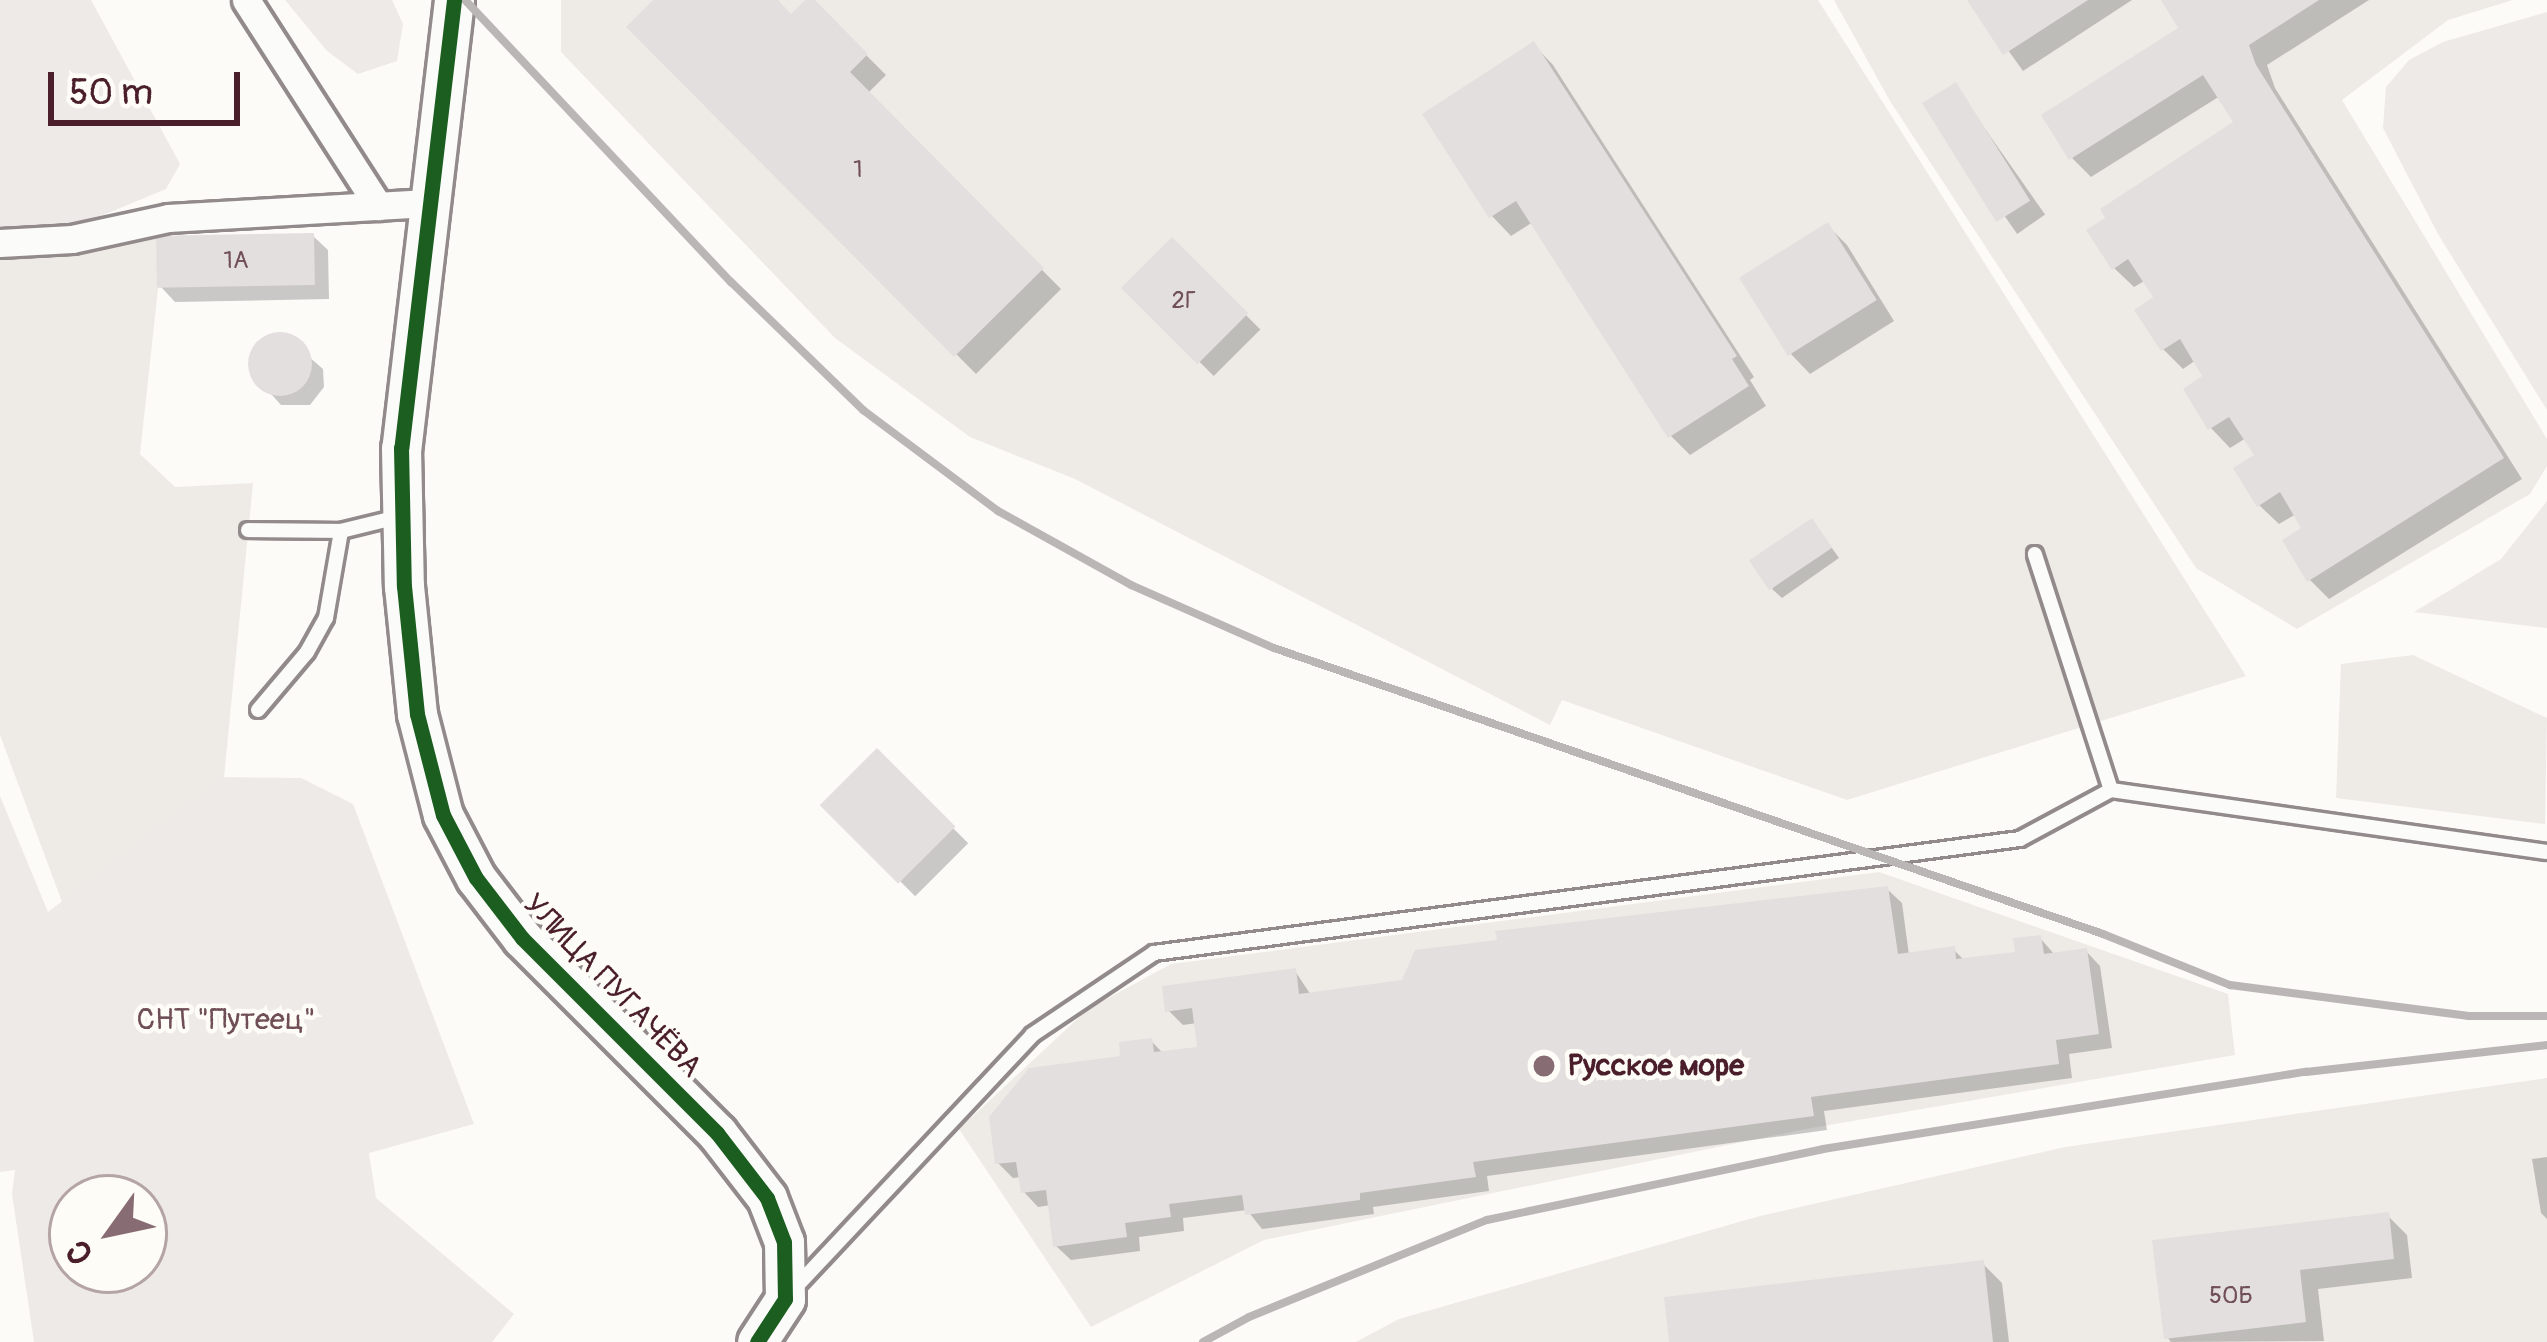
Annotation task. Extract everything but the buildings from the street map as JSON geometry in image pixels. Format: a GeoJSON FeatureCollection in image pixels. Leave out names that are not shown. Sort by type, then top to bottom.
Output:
{"type":"FeatureCollection","features":[{"type":"Feature","properties":{"kind":"street"},"geometry":{"type":"LineString","coordinates":[[246,0],[378,206]]}},
{"type":"Feature","properties":{"kind":"street","name":"УЛИЦА ПУГАЧЁВА"},"geometry":{"type":"LineString","coordinates":[[454,0],[401,448],[417,714],[443,815],[476,878],[522,938],[717,1133],[766,1198],[784,1242],[785,1299]]}},
{"type":"Feature","properties":{"kind":"street"},"geometry":{"type":"LineString","coordinates":[[0,243],[72,239],[168,218],[428,202]]}},
{"type":"Feature","properties":{"kind":"street"},"geometry":{"type":"LineString","coordinates":[[757,1342],[785,1299]]}},
{"type":"Feature","properties":{"kind":"lane"},"geometry":{"type":"LineString","coordinates":[[248,530],[341,531],[402,515]]}},
{"type":"Feature","properties":{"kind":"lane"},"geometry":{"type":"LineString","coordinates":[[258,710],[307,652],[326,618],[341,531]]}},
{"type":"Feature","properties":{"kind":"lane"},"geometry":{"type":"LineString","coordinates":[[2035,554],[2111,790]]}},
{"type":"Feature","properties":{"kind":"lane"},"geometry":{"type":"LineString","coordinates":[[785,1299],[1032,1035],[1154,953],[2020,839],[2111,790],[2547,852]]}},
{"type":"Feature","properties":{"kind":"shaded area"},"geometry":{"type":"Polygon","coordinates":[[[561,0],[1818,0],[2246,676],[1847,800],[1562,700],[1550,725],[1075,479],[970,437],[835,338],[561,52],[561,0]]]}},
{"type":"Feature","properties":{"kind":"shaded area"},"geometry":{"type":"Polygon","coordinates":[[[1834,0],[2513,0],[2448,20],[2342,100],[2547,439],[2547,466],[2530,494],[2297,629],[2196,568],[1890,101],[1834,0]]]}},
{"type":"Feature","properties":{"kind":"shaded area"},"geometry":{"type":"Polygon","coordinates":[[[156,236],[158,289],[140,454],[175,487],[253,483],[224,777],[62,902],[0,735],[0,251],[156,236]]]}},
{"type":"Feature","properties":{"kind":"shaded area"},"geometry":{"type":"Polygon","coordinates":[[[2413,655],[2547,718],[2545,824],[2336,798],[2341,664],[2413,655]]]}},
{"type":"Feature","properties":{"kind":"shaded area","name":"Русское море"},"geometry":{"type":"Polygon","coordinates":[[[1879,872],[2228,994],[2235,1055],[1806,1129],[1264,1240],[1091,1327],[959,1129],[1088,1009],[1171,964],[1879,872]]]}},
{"type":"Feature","properties":{"kind":"shaded area"},"geometry":{"type":"Polygon","coordinates":[[[2547,1078],[2547,1342],[1356,1342],[1399,1319],[1760,1216],[2065,1147],[2547,1078]]]}},
{"type":"Feature","properties":{"kind":"green space"},"geometry":{"type":"Polygon","coordinates":[[[0,0],[91,0],[180,164],[166,189],[79,225],[0,230],[0,0]]]}},
{"type":"Feature","properties":{"kind":"green space"},"geometry":{"type":"Polygon","coordinates":[[[285,0],[392,0],[403,24],[397,61],[358,74],[327,51],[285,0]]]}},
{"type":"Feature","properties":{"kind":"green space"},"geometry":{"type":"Polygon","coordinates":[[[2547,12],[2547,410],[2438,234],[2383,128],[2386,87],[2409,60],[2443,42],[2547,12]]]}},
{"type":"Feature","properties":{"kind":"green space"},"geometry":{"type":"Polygon","coordinates":[[[2547,501],[2547,628],[2414,612],[2501,559],[2547,501]]]}},
{"type":"Feature","properties":{"kind":"green space","name":"СНТ \"Путеец\""},"geometry":{"type":"Polygon","coordinates":[[[224,777],[301,778],[353,804],[474,1124],[369,1153],[376,1198],[514,1314],[492,1342],[34,1342],[12,1194],[15,1170],[0,1172],[0,796],[48,912],[224,777]]]}},
{"type":"Feature","properties":{"kind":"railway"},"geometry":{"type":"LineString","coordinates":[[465,0],[731,282],[863,410],[998,511],[1131,585],[1274,648],[2103,934],[2230,985],[2469,1016],[2547,1016]]}},
{"type":"Feature","properties":{"kind":"railway"},"geometry":{"type":"LineString","coordinates":[[1203,1342],[1249,1317],[1487,1220],[1823,1149],[2306,1072],[2547,1045]]}},
{"type":"Feature","properties":{"kind":"cycle path"},"geometry":{"type":"LineString","coordinates":[[454,0],[401,448],[404,586],[417,714],[443,815],[476,878],[522,938],[717,1133],[767,1198],[784,1242],[785,1299],[757,1342]]}},
{"type":"Feature","properties":{"kind":"place","name":"Русское море"},"geometry":{"type":"Point","coordinates":[1544,1066]}}]}
